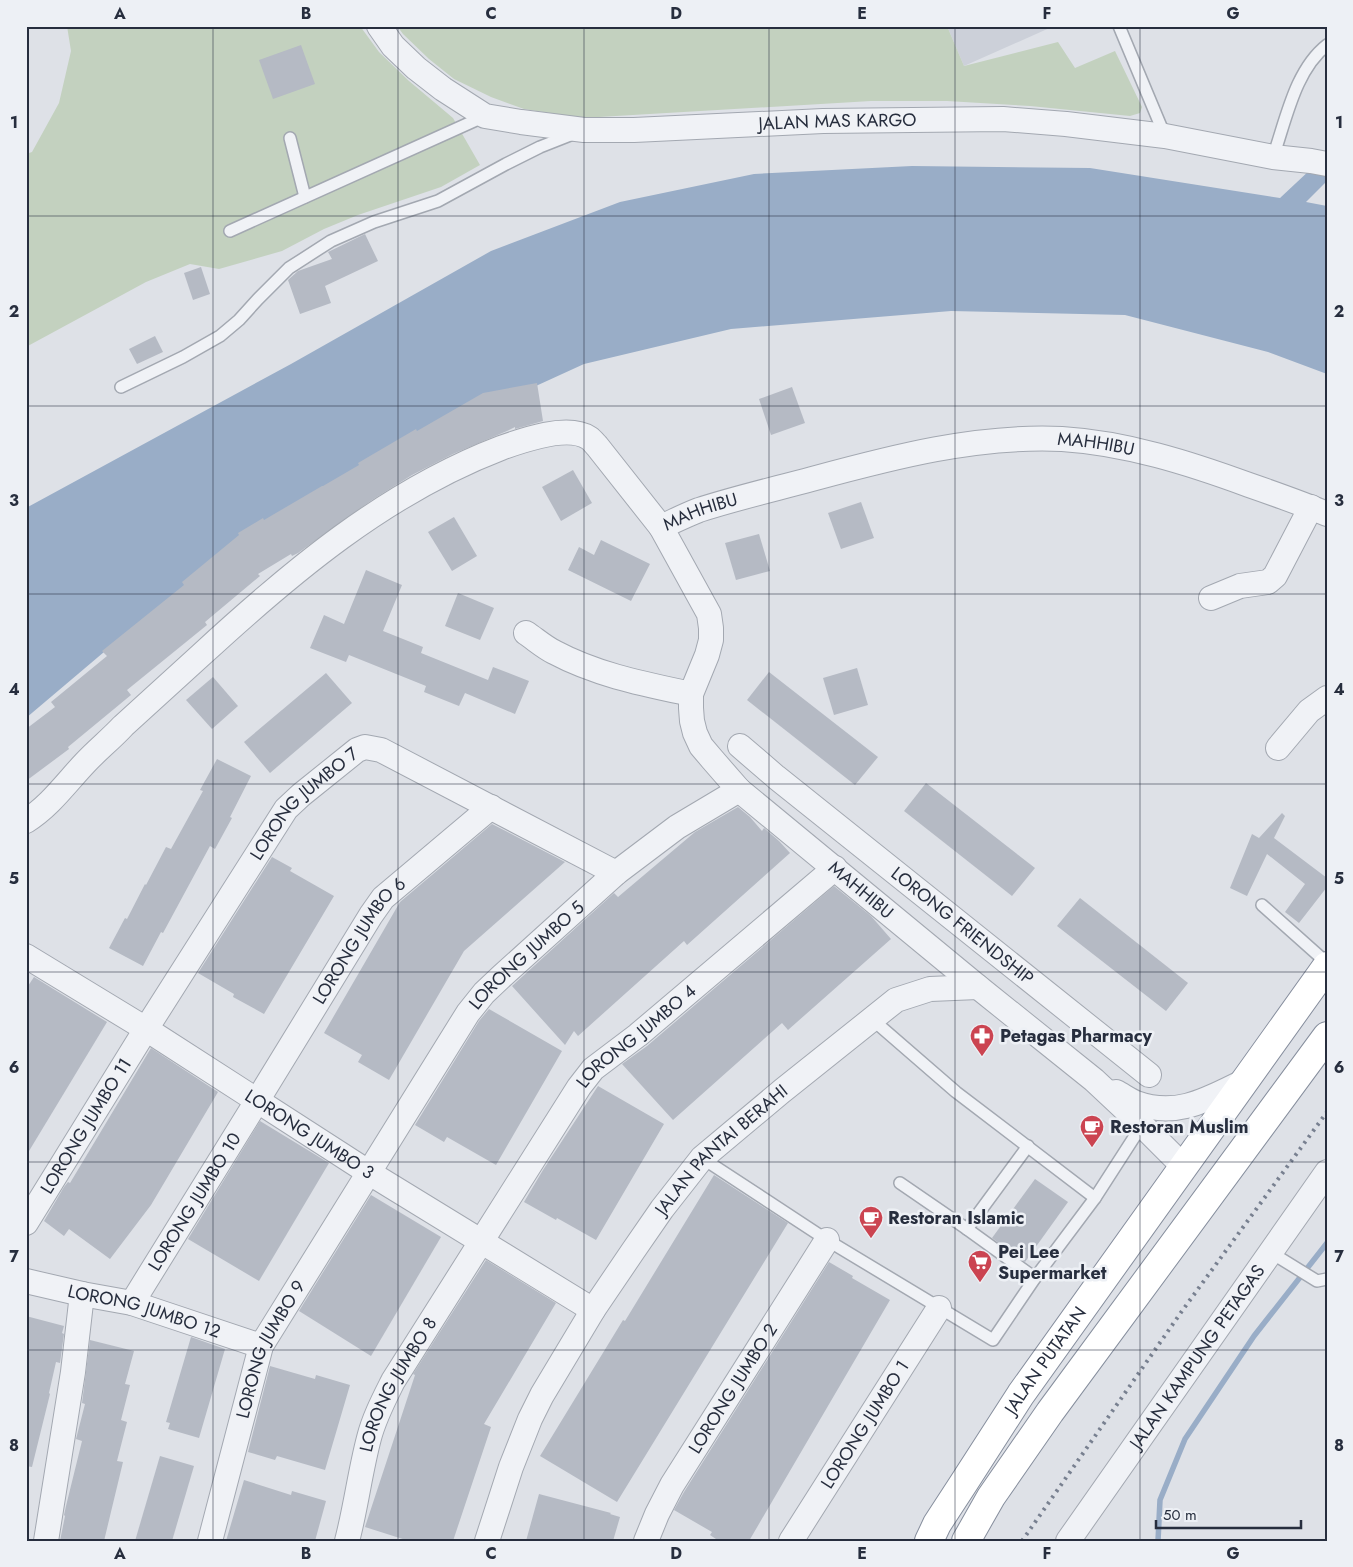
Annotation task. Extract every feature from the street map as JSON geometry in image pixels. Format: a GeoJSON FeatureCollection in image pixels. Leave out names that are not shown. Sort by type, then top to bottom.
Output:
{"type":"FeatureCollection","features":[{"type":"Feature","properties":{"kind":"highway","name":"JALAN PUTATAN"},"geometry":{"type":"LineString","coordinates":[[929,1541],[951,1503],[1021,1394],[1327,964]]}},
{"type":"Feature","properties":{"kind":"highway","name":"JALAN PUTATAN"},"geometry":{"type":"LineString","coordinates":[[966,1541],[991,1497],[1050,1412],[1327,1036]]}},
{"type":"Feature","properties":{"kind":"street","name":"JALAN MAS KARGO"},"geometry":{"type":"LineString","coordinates":[[378,26],[393,46],[416,68],[443,89],[485,116],[584,130],[634,130],[823,121],[1002,119],[1066,124],[1165,136],[1273,157],[1319,162]]}},
{"type":"Feature","properties":{"kind":"street"},"geometry":{"type":"LineString","coordinates":[[26,822],[52,800],[124,726],[279,585],[339,538],[444,472],[518,442],[560,433],[577,434],[589,438],[597,446],[661,527]]}},
{"type":"Feature","properties":{"kind":"street","name":"MAHHIBU"},"geometry":{"type":"LineString","coordinates":[[978,987],[746,795],[701,746],[695,734],[692,721],[691,694],[707,655],[711,628],[709,614],[661,527],[697,511],[730,501],[895,457],[964,445],[1005,440],[1035,439],[1062,439],[1149,453],[1215,473],[1319,511]]}},
{"type":"Feature","properties":{"kind":"street"},"geometry":{"type":"LineString","coordinates":[[1211,598],[1240,586],[1268,582],[1275,576],[1319,511]]}},
{"type":"Feature","properties":{"kind":"street"},"geometry":{"type":"LineString","coordinates":[[526,633],[554,652],[594,670],[641,684],[691,694]]}},
{"type":"Feature","properties":{"kind":"street"},"geometry":{"type":"LineString","coordinates":[[1278,748],[1309,711],[1327,698]]}},
{"type":"Feature","properties":{"kind":"street","name":"LORONG FRIENDSHIP"},"geometry":{"type":"LineString","coordinates":[[740,746],[776,777],[1149,1074]]}},
{"type":"Feature","properties":{"kind":"street","name":"LORONG JUMBO 7"},"geometry":{"type":"LineString","coordinates":[[146,1029],[286,809],[301,794],[357,750],[365,747],[381,750],[616,873]]}},
{"type":"Feature","properties":{"kind":"street"},"geometry":{"type":"LineString","coordinates":[[746,795],[776,777]]}},
{"type":"Feature","properties":{"kind":"street","name":"LORONG JUMBO 5"},"geometry":{"type":"LineString","coordinates":[[368,1172],[468,1013],[484,993],[616,873],[677,827],[746,795]]}},
{"type":"Feature","properties":{"kind":"street","name":"LORONG JUMBO 6"},"geometry":{"type":"LineString","coordinates":[[257,1101],[382,898],[491,807]]}},
{"type":"Feature","properties":{"kind":"street","name":"LORONG JUMBO 4"},"geometry":{"type":"LineString","coordinates":[[481,1242],[566,1107],[594,1069],[638,1035],[835,868]]}},
{"type":"Feature","properties":{"kind":"street","name":"LORONG JUMBO 3"},"geometry":{"type":"LineString","coordinates":[[28,962],[146,1029],[368,1172],[594,1310]]}},
{"type":"Feature","properties":{"kind":"street"},"geometry":{"type":"LineString","coordinates":[[978,987],[1094,1080],[1184,1167]]}},
{"type":"Feature","properties":{"kind":"street","name":"JALAN PANTAI BERAHI"},"geometry":{"type":"LineString","coordinates":[[487,1541],[530,1418],[542,1395],[594,1310],[662,1209],[702,1158],[896,1000],[930,989],[978,987]]}},
{"type":"Feature","properties":{"kind":"street","name":"LORONG JUMBO 11"},"geometry":{"type":"LineString","coordinates":[[26,1223],[146,1029]]}},
{"type":"Feature","properties":{"kind":"street"},"geometry":{"type":"LineString","coordinates":[[1094,1080],[1136,1102],[1155,1108],[1174,1109],[1201,1103],[1243,1082]]}},
{"type":"Feature","properties":{"kind":"street","name":"LORONG JUMBO 10"},"geometry":{"type":"LineString","coordinates":[[132,1303],[257,1101]]}},
{"type":"Feature","properties":{"kind":"street","name":"LORONG JUMBO 9"},"geometry":{"type":"LineString","coordinates":[[210,1541],[261,1346],[368,1172]]}},
{"type":"Feature","properties":{"kind":"street","name":"JALAN KAMPUNG PETAGAS"},"geometry":{"type":"LineString","coordinates":[[1068,1541],[1277,1256],[1327,1172]]}},
{"type":"Feature","properties":{"kind":"street","name":"LORONG JUMBO 2"},"geometry":{"type":"LineString","coordinates":[[646,1541],[656,1514],[672,1485],[827,1240]]}},
{"type":"Feature","properties":{"kind":"street","name":"LORONG JUMBO 8"},"geometry":{"type":"LineString","coordinates":[[347,1541],[369,1437],[383,1400],[393,1381],[481,1242]]}},
{"type":"Feature","properties":{"kind":"street","name":"LORONG JUMBO 12"},"geometry":{"type":"LineString","coordinates":[[26,1281],[132,1303],[261,1346]]}},
{"type":"Feature","properties":{"kind":"street"},"geometry":{"type":"LineString","coordinates":[[46,1541],[74,1372],[82,1294]]}},
{"type":"Feature","properties":{"kind":"street","name":"LORONG JUMBO 1"},"geometry":{"type":"LineString","coordinates":[[791,1541],[938,1308]]}},
{"type":"Feature","properties":{"kind":"lane"},"geometry":{"type":"LineString","coordinates":[[1120,26],[1165,136]]}},
{"type":"Feature","properties":{"kind":"lane"},"geometry":{"type":"LineString","coordinates":[[1273,157],[1300,78],[1310,61],[1327,45]]}},
{"type":"Feature","properties":{"kind":"lane"},"geometry":{"type":"LineString","coordinates":[[230,231],[485,116]]}},
{"type":"Feature","properties":{"kind":"lane"},"geometry":{"type":"LineString","coordinates":[[121,387],[183,357],[220,336],[239,320],[289,268],[331,241],[374,222],[438,201],[540,147],[584,130]]}},
{"type":"Feature","properties":{"kind":"lane"},"geometry":{"type":"LineString","coordinates":[[290,138],[305,197]]}},
{"type":"Feature","properties":{"kind":"lane"},"geometry":{"type":"LineString","coordinates":[[1262,905],[1327,964]]}},
{"type":"Feature","properties":{"kind":"lane"},"geometry":{"type":"LineString","coordinates":[[873,1020],[956,1092],[1095,1198]]}},
{"type":"Feature","properties":{"kind":"lane"},"geometry":{"type":"LineString","coordinates":[[702,1158],[827,1240],[993,1340],[1035,1278],[1095,1198],[1142,1125]]}},
{"type":"Feature","properties":{"kind":"lane"},"geometry":{"type":"LineString","coordinates":[[968,1229],[1028,1146]]}},
{"type":"Feature","properties":{"kind":"lane"},"geometry":{"type":"LineString","coordinates":[[900,1183],[968,1229],[1035,1278]]}},
{"type":"Feature","properties":{"kind":"lane"},"geometry":{"type":"LineString","coordinates":[[1277,1256],[1322,1280]]}},
{"type":"Feature","properties":{"kind":"shaded area"},"geometry":{"type":"Polygon","coordinates":[[[947,26],[1054,26],[964,66],[947,26]]]}},
{"type":"Feature","properties":{"kind":"green space"},"geometry":{"type":"Polygon","coordinates":[[[67,26],[360,26],[379,52],[409,81],[453,118],[480,165],[441,187],[358,215],[324,229],[282,251],[219,269],[190,264],[146,282],[26,347],[26,154],[32,152],[59,103],[71,51],[67,26]]]}},
{"type":"Feature","properties":{"kind":"green space"},"geometry":{"type":"Polygon","coordinates":[[[397,26],[947,26],[964,66],[1058,42],[1075,68],[1115,51],[1142,107],[1140,113],[1130,116],[1030,106],[947,101],[871,101],[582,118],[524,109],[491,97],[454,79],[429,59],[397,26]]]}},
{"type":"Feature","properties":{"kind":"water"},"geometry":{"type":"Polygon","coordinates":[[[1327,154],[1327,181],[1306,202],[1327,206],[1327,374],[1268,352],[1125,315],[951,311],[731,329],[584,364],[396,450],[130,630],[26,718],[26,508],[291,364],[491,251],[620,202],[754,174],[912,166],[1090,168],[1280,198],[1327,154]]]}},
{"type":"Feature","properties":{"kind":"building"},"geometry":{"type":"Polygon","coordinates":[[[301,45],[315,84],[273,99],[259,60],[301,45]]]}},
{"type":"Feature","properties":{"kind":"building"},"geometry":{"type":"Polygon","coordinates":[[[365,234],[378,261],[325,286],[331,303],[300,314],[288,280],[298,271],[332,259],[328,252],[365,234]]]}},
{"type":"Feature","properties":{"kind":"building"},"geometry":{"type":"Polygon","coordinates":[[[201,267],[210,294],[193,300],[184,273],[201,267]]]}},
{"type":"Feature","properties":{"kind":"building"},"geometry":{"type":"Polygon","coordinates":[[[155,336],[163,352],[137,364],[129,349],[155,336]]]}},
{"type":"Feature","properties":{"kind":"building"},"geometry":{"type":"Polygon","coordinates":[[[537,383],[543,421],[515,429],[515,427],[453,454],[412,475],[372,500],[298,553],[292,556],[291,554],[258,574],[260,576],[205,622],[207,625],[127,690],[131,695],[68,747],[69,749],[26,781],[26,729],[55,707],[51,702],[107,656],[102,651],[184,585],[182,582],[239,535],[238,533],[359,465],[358,463],[416,429],[417,431],[483,393],[537,383]]]}},
{"type":"Feature","properties":{"kind":"building"},"geometry":{"type":"Polygon","coordinates":[[[792,387],[805,423],[771,435],[759,399],[792,387]]]}},
{"type":"Feature","properties":{"kind":"building"},"geometry":{"type":"Polygon","coordinates":[[[573,470],[592,503],[561,521],[542,487],[573,470]]]}},
{"type":"Feature","properties":{"kind":"building"},"geometry":{"type":"Polygon","coordinates":[[[861,502],[874,538],[841,549],[828,513],[861,502]]]}},
{"type":"Feature","properties":{"kind":"building"},"geometry":{"type":"Polygon","coordinates":[[[454,517],[477,556],[452,571],[428,532],[454,517]]]}},
{"type":"Feature","properties":{"kind":"building"},"geometry":{"type":"Polygon","coordinates":[[[759,534],[770,571],[736,580],[725,543],[759,534]]]}},
{"type":"Feature","properties":{"kind":"building"},"geometry":{"type":"Polygon","coordinates":[[[601,540],[650,564],[631,601],[568,570],[579,547],[594,555],[601,540]]]}},
{"type":"Feature","properties":{"kind":"building"},"geometry":{"type":"Polygon","coordinates":[[[366,570],[402,585],[383,631],[423,647],[421,653],[488,680],[493,667],[529,681],[515,714],[465,693],[459,706],[424,692],[426,686],[349,655],[346,662],[310,648],[324,615],[344,624],[366,570]]]}},
{"type":"Feature","properties":{"kind":"building"},"geometry":{"type":"Polygon","coordinates":[[[458,593],[494,608],[480,640],[445,626],[458,593]]]}},
{"type":"Feature","properties":{"kind":"building"},"geometry":{"type":"Polygon","coordinates":[[[857,668],[868,705],[834,715],[823,678],[857,668]]]}},
{"type":"Feature","properties":{"kind":"building"},"geometry":{"type":"Polygon","coordinates":[[[769,672],[878,757],[855,785],[747,700],[769,672]]]}},
{"type":"Feature","properties":{"kind":"building"},"geometry":{"type":"Polygon","coordinates":[[[326,673],[352,703],[270,773],[244,742],[326,673]]]}},
{"type":"Feature","properties":{"kind":"building"},"geometry":{"type":"Polygon","coordinates":[[[213,677],[238,706],[212,729],[186,700],[213,677]]]}},
{"type":"Feature","properties":{"kind":"building"},"geometry":{"type":"Polygon","coordinates":[[[217,759],[251,776],[230,817],[232,818],[215,849],[210,846],[143,966],[109,948],[166,847],[171,849],[203,791],[200,790],[217,759]]]}},
{"type":"Feature","properties":{"kind":"building"},"geometry":{"type":"Polygon","coordinates":[[[926,783],[1035,868],[1012,896],[904,811],[926,783]]]}},
{"type":"Feature","properties":{"kind":"building"},"geometry":{"type":"Polygon","coordinates":[[[738,807],[762,831],[764,828],[790,853],[687,945],[684,941],[578,1036],[574,1031],[565,1045],[512,986],[614,893],[618,897],[695,832],[738,807]]]}},
{"type":"Feature","properties":{"kind":"building"},"geometry":{"type":"Polygon","coordinates":[[[1282,813],[1285,816],[1274,838],[1327,878],[1327,887],[1299,923],[1285,912],[1305,884],[1267,854],[1247,896],[1230,888],[1252,834],[1259,838],[1282,813]]]}},
{"type":"Feature","properties":{"kind":"building"},"geometry":{"type":"Polygon","coordinates":[[[492,824],[565,862],[464,951],[389,1080],[358,1062],[362,1055],[324,1033],[400,902],[492,824]]]}},
{"type":"Feature","properties":{"kind":"building"},"geometry":{"type":"Polygon","coordinates":[[[272,857],[292,868],[290,871],[334,896],[264,1014],[233,997],[234,994],[198,973],[272,857]]]}},
{"type":"Feature","properties":{"kind":"building"},"geometry":{"type":"Polygon","coordinates":[[[834,886],[871,916],[891,939],[788,1030],[782,1023],[673,1120],[622,1064],[647,1046],[834,886]]]}},
{"type":"Feature","properties":{"kind":"building"},"geometry":{"type":"Polygon","coordinates":[[[1080,898],[1188,983],[1166,1011],[1057,926],[1080,898]]]}},
{"type":"Feature","properties":{"kind":"building"},"geometry":{"type":"Polygon","coordinates":[[[34,977],[107,1022],[26,1156],[26,989],[34,977]]]}},
{"type":"Feature","properties":{"kind":"building"},"geometry":{"type":"Polygon","coordinates":[[[489,1009],[562,1051],[496,1165],[447,1137],[444,1142],[415,1125],[479,1021],[489,1009]]]}},
{"type":"Feature","properties":{"kind":"building"},"geometry":{"type":"Polygon","coordinates":[[[151,1048],[218,1092],[151,1205],[110,1259],[69,1229],[64,1236],[44,1221],[64,1187],[68,1182],[70,1183],[151,1048]]]}},
{"type":"Feature","properties":{"kind":"building"},"geometry":{"type":"Polygon","coordinates":[[[598,1086],[664,1124],[596,1240],[524,1202],[598,1086]]]}},
{"type":"Feature","properties":{"kind":"building"},"geometry":{"type":"Polygon","coordinates":[[[260,1121],[329,1163],[259,1281],[188,1239],[260,1121]]]}},
{"type":"Feature","properties":{"kind":"building"},"geometry":{"type":"Polygon","coordinates":[[[714,1175],[788,1223],[617,1502],[540,1456],[714,1175]]]}},
{"type":"Feature","properties":{"kind":"building"},"geometry":{"type":"Polygon","coordinates":[[[1035,1179],[1068,1202],[1025,1262],[992,1238],[1035,1179]]]}},
{"type":"Feature","properties":{"kind":"building"},"geometry":{"type":"Polygon","coordinates":[[[371,1195],[441,1237],[371,1356],[299,1311],[371,1195]]]}},
{"type":"Feature","properties":{"kind":"building"},"geometry":{"type":"Polygon","coordinates":[[[486,1260],[556,1303],[484,1424],[491,1427],[453,1541],[409,1541],[365,1527],[415,1375],[413,1374],[486,1260]]]}},
{"type":"Feature","properties":{"kind":"building"},"geometry":{"type":"Polygon","coordinates":[[[829,1262],[890,1300],[749,1541],[719,1541],[710,1535],[712,1532],[674,1510],[829,1262]]]}},
{"type":"Feature","properties":{"kind":"building"},"geometry":{"type":"Polygon","coordinates":[[[26,1316],[64,1326],[60,1363],[56,1362],[32,1467],[26,1466],[26,1316]]]}},
{"type":"Feature","properties":{"kind":"building"},"geometry":{"type":"Polygon","coordinates":[[[191,1337],[225,1349],[199,1438],[168,1429],[170,1423],[166,1422],[191,1337]]]}},
{"type":"Feature","properties":{"kind":"building"},"geometry":{"type":"Polygon","coordinates":[[[90,1340],[134,1351],[125,1384],[130,1385],[121,1420],[127,1422],[117,1461],[123,1462],[104,1541],[60,1541],[64,1515],[82,1441],[76,1439],[85,1404],[82,1403],[90,1340]]]}},
{"type":"Feature","properties":{"kind":"building"},"geometry":{"type":"Polygon","coordinates":[[[270,1366],[315,1379],[316,1375],[350,1385],[325,1470],[277,1456],[275,1460],[248,1452],[270,1366]]]}},
{"type":"Feature","properties":{"kind":"building"},"geometry":{"type":"Polygon","coordinates":[[[160,1456],[194,1466],[172,1541],[135,1541],[160,1456]]]}},
{"type":"Feature","properties":{"kind":"building"},"geometry":{"type":"Polygon","coordinates":[[[244,1480],[291,1495],[292,1491],[326,1501],[315,1541],[226,1541],[244,1480]]]}},
{"type":"Feature","properties":{"kind":"building"},"geometry":{"type":"Polygon","coordinates":[[[539,1494],[620,1517],[613,1541],[526,1541],[539,1494]]]}},
{"type":"Feature","properties":{"kind":"waterway"},"geometry":{"type":"LineString","coordinates":[[1158,1541],[1160,1500],[1185,1439],[1254,1336],[1327,1243]]}},
{"type":"Feature","properties":{"kind":"railway"},"geometry":{"type":"LineString","coordinates":[[1022,1541],[1182,1311],[1327,1112]]}},
{"type":"Feature","properties":{"kind":"place","name":"Petagas Pharmacy"},"geometry":{"type":"Point","coordinates":[982,1057]}},
{"type":"Feature","properties":{"kind":"place","name":"Restoran Muslim"},"geometry":{"type":"Point","coordinates":[1092,1148]}},
{"type":"Feature","properties":{"kind":"place","name":"Restoran Islamic"},"geometry":{"type":"Point","coordinates":[871,1239]}},
{"type":"Feature","properties":{"kind":"place","name":"Pei Lee Supermarket"},"geometry":{"type":"Point","coordinates":[980,1283]}}]}
